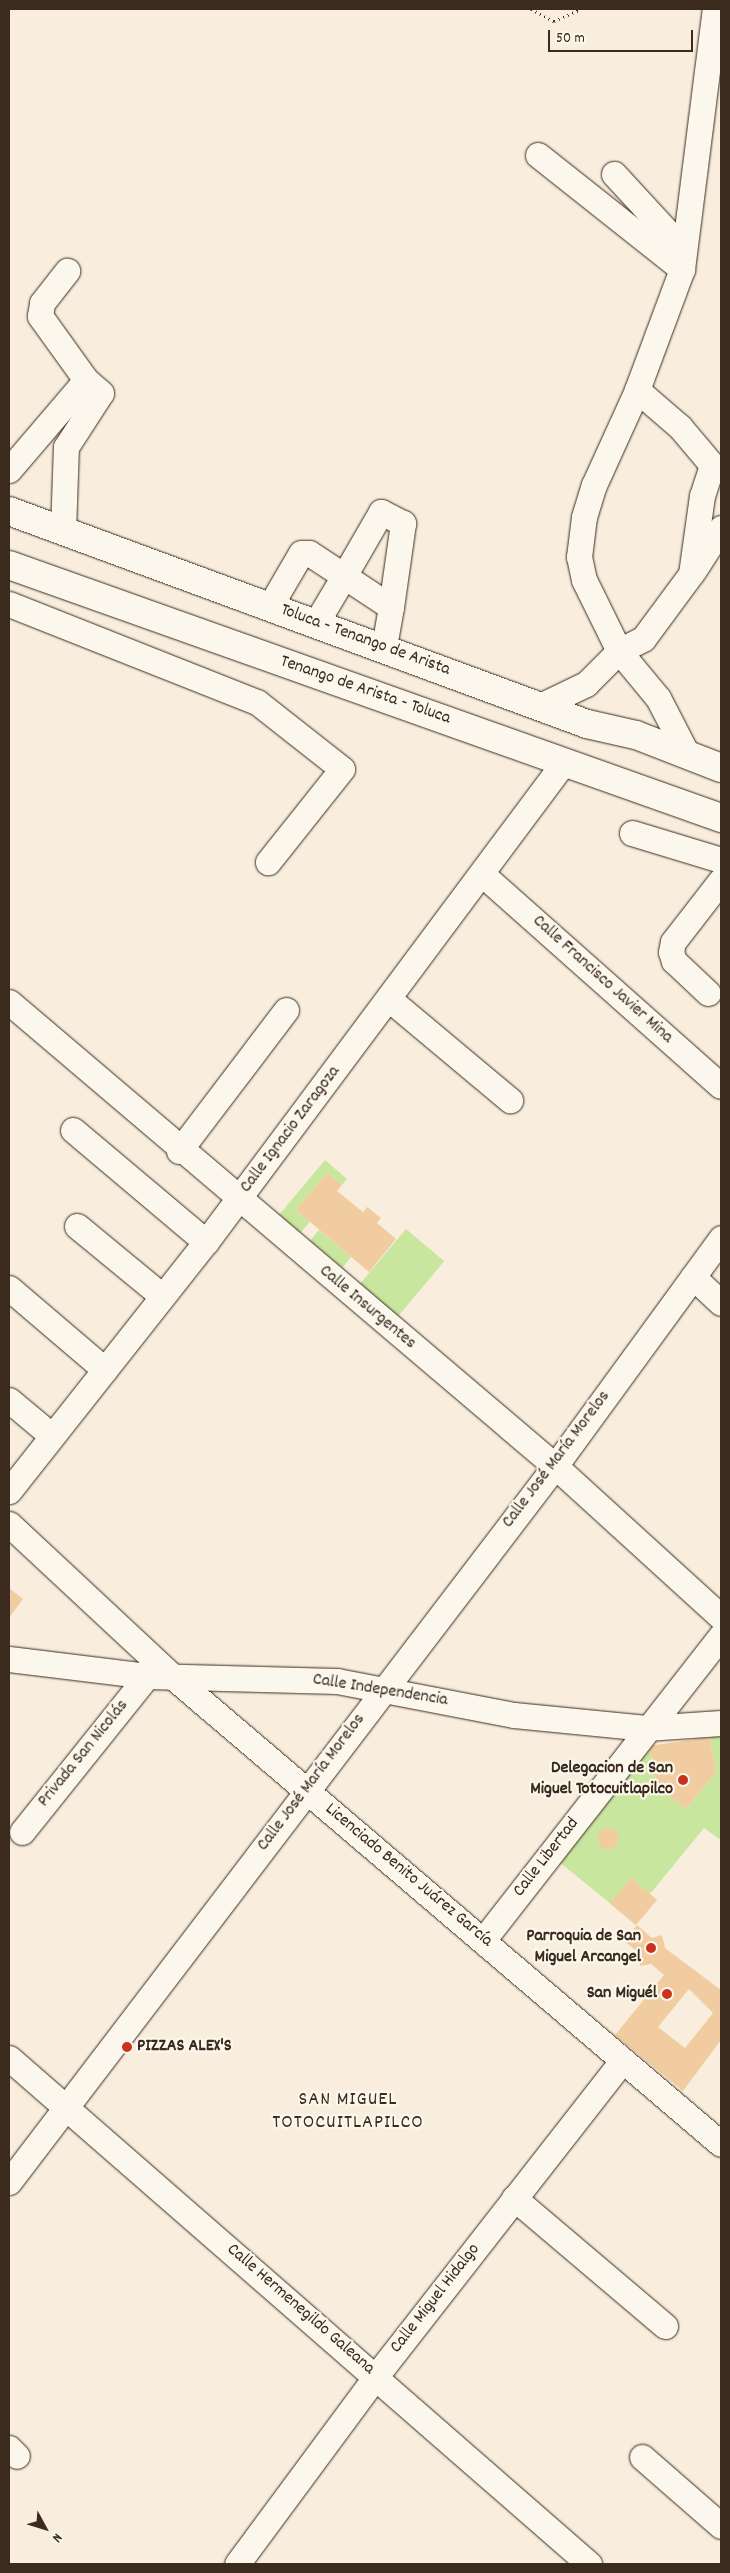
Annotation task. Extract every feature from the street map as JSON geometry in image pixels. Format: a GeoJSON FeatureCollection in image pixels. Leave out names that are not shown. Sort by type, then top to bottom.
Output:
{"type":"FeatureCollection","features":[{"type":"Feature","properties":{"kind":"highway","name":"Toluca - Tenango de Arista"},"geometry":{"type":"LineString","coordinates":[[9,511],[384,646],[542,706],[721,768]]}},
{"type":"Feature","properties":{"kind":"highway","name":"Tenango de Arista - Toluca"},"geometry":{"type":"LineString","coordinates":[[9,565],[721,818]]}},
{"type":"Feature","properties":{"kind":"street"},"geometry":{"type":"LineString","coordinates":[[688,756],[658,698],[619,652],[584,580],[579,556],[584,517],[594,485],[637,390],[683,259],[715,9]]}},
{"type":"Feature","properties":{"kind":"street"},"geometry":{"type":"LineString","coordinates":[[538,155],[683,259]]}},
{"type":"Feature","properties":{"kind":"street"},"geometry":{"type":"LineString","coordinates":[[614,174],[683,259]]}},
{"type":"Feature","properties":{"kind":"street"},"geometry":{"type":"LineString","coordinates":[[63,531],[66,447],[101,393],[86,380],[40,316],[42,303],[67,271]]}},
{"type":"Feature","properties":{"kind":"street"},"geometry":{"type":"LineString","coordinates":[[9,470],[86,380]]}},
{"type":"Feature","properties":{"kind":"street"},"geometry":{"type":"LineString","coordinates":[[637,390],[680,427],[717,466],[702,496],[690,574]]}},
{"type":"Feature","properties":{"kind":"street"},"geometry":{"type":"LineString","coordinates":[[316,623],[344,576],[378,512],[400,519],[404,528],[384,646]]}},
{"type":"Feature","properties":{"kind":"street"},"geometry":{"type":"LineString","coordinates":[[542,706],[586,684],[619,652],[643,639],[721,528]]}},
{"type":"Feature","properties":{"kind":"street"},"geometry":{"type":"LineString","coordinates":[[270,606],[301,553],[309,553],[391,607]]}},
{"type":"Feature","properties":{"kind":"street"},"geometry":{"type":"LineString","coordinates":[[9,604],[257,702],[342,769],[268,862]]}},
{"type":"Feature","properties":{"kind":"street","name":"Calle Ignacio Zaragoza"},"geometry":{"type":"LineString","coordinates":[[9,1492],[238,1200],[564,762]]}},
{"type":"Feature","properties":{"kind":"street"},"geometry":{"type":"LineString","coordinates":[[632,833],[721,860]]}},
{"type":"Feature","properties":{"kind":"street","name":"Calle Francisco Javier Mina"},"geometry":{"type":"LineString","coordinates":[[482,874],[721,1086]]}},
{"type":"Feature","properties":{"kind":"street"},"geometry":{"type":"LineString","coordinates":[[708,993],[671,952],[673,942],[721,880]]}},
{"type":"Feature","properties":{"kind":"street"},"geometry":{"type":"LineString","coordinates":[[389,999],[510,1100]]}},
{"type":"Feature","properties":{"kind":"street","name":"Calle Insurgentes"},"geometry":{"type":"LineString","coordinates":[[9,1002],[179,1151],[555,1466],[721,1617]]}},
{"type":"Feature","properties":{"kind":"street"},"geometry":{"type":"LineString","coordinates":[[179,1151],[286,1010]]}},
{"type":"Feature","properties":{"kind":"street"},"geometry":{"type":"LineString","coordinates":[[73,1130],[206,1242]]}},
{"type":"Feature","properties":{"kind":"street"},"geometry":{"type":"LineString","coordinates":[[77,1226],[162,1296]]}},
{"type":"Feature","properties":{"kind":"street","name":"Calle José María Morelos"},"geometry":{"type":"LineString","coordinates":[[9,2182],[555,1466],[721,1238]]}},
{"type":"Feature","properties":{"kind":"street"},"geometry":{"type":"LineString","coordinates":[[692,1277],[721,1303]]}},
{"type":"Feature","properties":{"kind":"street"},"geometry":{"type":"LineString","coordinates":[[9,1288],[105,1370]]}},
{"type":"Feature","properties":{"kind":"street"},"geometry":{"type":"LineString","coordinates":[[9,1400],[52,1436]]}},
{"type":"Feature","properties":{"kind":"street","name":"Licenciado Benito Juárez García"},"geometry":{"type":"LineString","coordinates":[[9,1524],[172,1676],[306,1791],[484,1939],[622,2062],[721,2144]]}},
{"type":"Feature","properties":{"kind":"street","name":"Calle Libertad"},"geometry":{"type":"LineString","coordinates":[[484,1939],[646,1728],[721,1636]]}},
{"type":"Feature","properties":{"kind":"street","name":"Calle Independencia"},"geometry":{"type":"LineString","coordinates":[[9,1659],[147,1676],[337,1681],[514,1715],[646,1728],[721,1723]]}},
{"type":"Feature","properties":{"kind":"street","name":"Privada San Nicolás"},"geometry":{"type":"LineString","coordinates":[[22,1832],[147,1676]]}},
{"type":"Feature","properties":{"kind":"street","name":"Calle Hermenegildo Galeana"},"geometry":{"type":"LineString","coordinates":[[9,2058],[376,2376],[589,2564]]}},
{"type":"Feature","properties":{"kind":"street","name":"Calle Miguel Hidalgo"},"geometry":{"type":"LineString","coordinates":[[238,2564],[376,2376],[622,2062]]}},
{"type":"Feature","properties":{"kind":"street"},"geometry":{"type":"LineString","coordinates":[[514,2198],[665,2326]]}},
{"type":"Feature","properties":{"kind":"street"},"geometry":{"type":"LineString","coordinates":[[642,2457],[721,2526]]}},
{"type":"Feature","properties":{"kind":"path"},"geometry":{"type":"LineString","coordinates":[[531,9],[554,21],[581,9]]}},
{"type":"Feature","properties":{"kind":"green space"},"geometry":{"type":"Polygon","coordinates":[[[325,1160],[347,1179],[342,1185],[327,1173],[296,1210],[310,1222],[300,1233],[279,1215],[325,1160]]]}},
{"type":"Feature","properties":{"kind":"green space"},"geometry":{"type":"Polygon","coordinates":[[[406,1229],[444,1261],[398,1316],[360,1284],[406,1229]]]}},
{"type":"Feature","properties":{"kind":"green space"},"geometry":{"type":"Polygon","coordinates":[[[319,1230],[351,1257],[342,1268],[310,1241],[319,1230]]]}},
{"type":"Feature","properties":{"kind":"green space"},"geometry":{"type":"Polygon","coordinates":[[[721,1735],[721,1840],[704,1828],[650,1894],[631,1879],[611,1904],[558,1861],[649,1746],[658,1788],[686,1809],[716,1772],[710,1737],[721,1735]]]}},
{"type":"Feature","properties":{"kind":"building"},"geometry":{"type":"Polygon","coordinates":[[[327,1173],[342,1185],[337,1191],[363,1212],[367,1207],[381,1218],[377,1223],[396,1239],[369,1272],[296,1210],[327,1173]]]}},
{"type":"Feature","properties":{"kind":"building"},"geometry":{"type":"Polygon","coordinates":[[[9,1588],[23,1599],[9,1618],[9,1588]]]}},
{"type":"Feature","properties":{"kind":"building","name":"Delegacion de San Miguel Totocuitlapilco"},"geometry":{"type":"Polygon","coordinates":[[[710,1737],[716,1772],[686,1809],[658,1788],[649,1746],[710,1737]]]}},
{"type":"Feature","properties":{"kind":"building"},"geometry":{"type":"Polygon","coordinates":[[[604,1827],[616,1830],[620,1840],[613,1849],[601,1848],[597,1836],[604,1827]]]}},
{"type":"Feature","properties":{"kind":"building"},"geometry":{"type":"Polygon","coordinates":[[[631,1878],[657,1900],[636,1925],[610,1903],[631,1878]]]}},
{"type":"Feature","properties":{"kind":"building"},"geometry":{"type":"Polygon","coordinates":[[[637,1925],[652,1938],[662,1935],[665,1948],[721,1990],[721,2040],[683,2091],[615,2035],[664,1975],[651,1964],[640,1966],[639,1953],[624,1941],[637,1925]],[[689,1989],[658,2027],[685,2048],[713,2013],[689,1989]]]}},
{"type":"Feature","properties":{"kind":"place","name":"Delegacion de San Miguel Totocuitlapilco"},"geometry":{"type":"Point","coordinates":[683,1780]}},
{"type":"Feature","properties":{"kind":"place","name":"Parroquia de San Miguel Arcangel"},"geometry":{"type":"Point","coordinates":[651,1948]}},
{"type":"Feature","properties":{"kind":"place","name":"San Miguél"},"geometry":{"type":"Point","coordinates":[667,1994]}},
{"type":"Feature","properties":{"kind":"place","name":"PIZZAS ALEX'S"},"geometry":{"type":"Point","coordinates":[127,2047]}},
{"type":"Feature","properties":{"kind":"district","name":"SAN MIGUEL TOTOCUITLAPILCO"},"geometry":{"type":"Point","coordinates":[348,2112]}}]}
